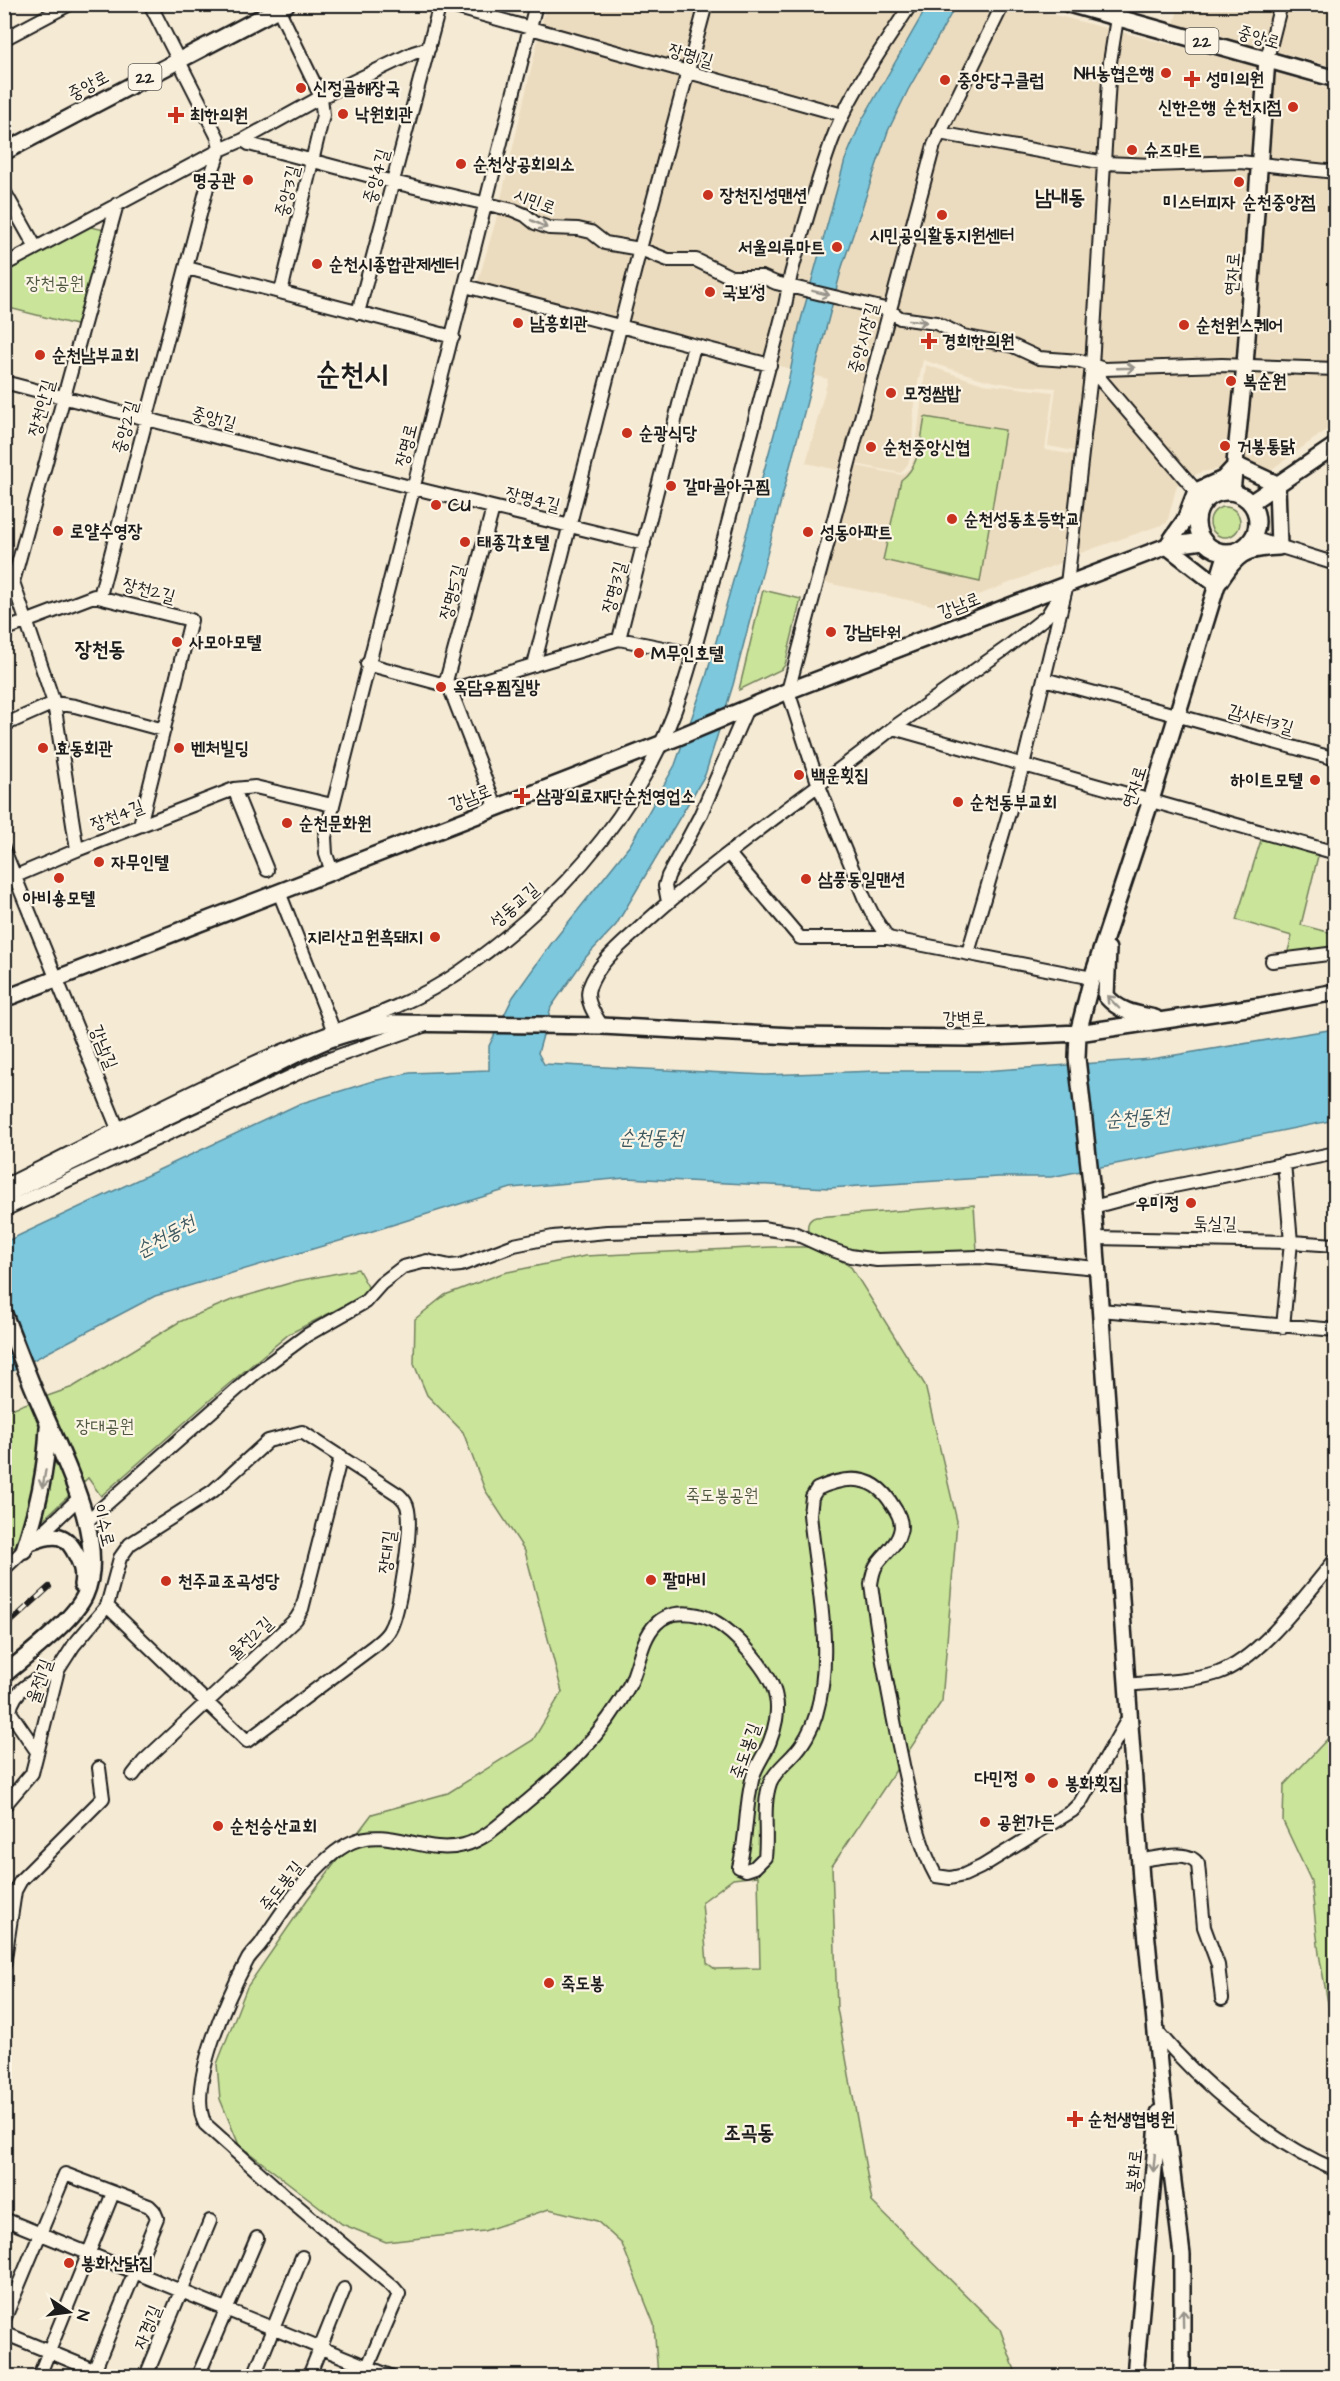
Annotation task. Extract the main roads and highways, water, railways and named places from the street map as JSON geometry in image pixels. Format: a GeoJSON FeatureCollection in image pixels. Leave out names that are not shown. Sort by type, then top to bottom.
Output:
{"type":"FeatureCollection","features":[{"type":"Feature","properties":{"kind":"main road","name":"중앙로"},"geometry":{"type":"LineString","coordinates":[[1068,4],[1335,79]]}},
{"type":"Feature","properties":{"kind":"main road","name":"중앙로"},"geometry":{"type":"LineString","coordinates":[[4,152],[280,6]]}},
{"type":"Feature","properties":{"kind":"main road","name":"연자로"},"geometry":{"type":"LineString","coordinates":[[1232,492],[1245,365],[1258,163],[1268,59]]}},
{"type":"Feature","properties":{"kind":"main road"},"geometry":{"type":"LineString","coordinates":[[1250,503],[1335,445]]}},
{"type":"Feature","properties":{"kind":"main road"},"geometry":{"type":"LineString","coordinates":[[1236,465],[1277,484],[1279,547],[1251,548],[1230,566],[1217,585],[1167,546],[1199,497],[1223,479],[1236,465]]}},
{"type":"Feature","properties":{"kind":"main road"},"geometry":{"type":"LineString","coordinates":[[1232,492],[1239,494],[1250,503],[1257,521],[1252,538],[1245,546],[1227,552],[1218,551],[1203,541],[1197,526],[1199,497],[1232,492]]}},
{"type":"Feature","properties":{"kind":"main road","name":"강남로"},"geometry":{"type":"LineString","coordinates":[[4,999],[1067,584],[1167,546],[1203,541]]}},
{"type":"Feature","properties":{"kind":"main road","name":"연자로"},"geometry":{"type":"LineString","coordinates":[[1078,1033],[1092,978],[1151,800],[1227,552]]}},
{"type":"Feature","properties":{"kind":"main road"},"geometry":{"type":"LineString","coordinates":[[1110,925],[1105,982],[1107,996],[1114,1005],[1128,1013],[1167,1020]]}},
{"type":"Feature","properties":{"kind":"main road","name":"강변로"},"geometry":{"type":"LineString","coordinates":[[429,1024],[596,1026],[792,1036],[969,1038],[1078,1033],[1260,1006],[1335,992]]}},
{"type":"Feature","properties":{"kind":"main road"},"geometry":{"type":"LineString","coordinates":[[4,1202],[326,1041],[371,1027],[395,1023],[429,1024]]}},
{"type":"Feature","properties":{"kind":"main road"},"geometry":{"type":"LineString","coordinates":[[4,1196],[72,1160],[324,1052],[386,1032],[429,1024]]}},
{"type":"Feature","properties":{"kind":"main road"},"geometry":{"type":"LineString","coordinates":[[1078,1033],[1077,1058],[1092,1199],[1140,1860],[1161,2084]]}},
{"type":"Feature","properties":{"kind":"main road","name":"이수로"},"geometry":{"type":"LineString","coordinates":[[4,1314],[67,1466],[86,1522],[92,1553],[91,1575],[86,1593],[71,1615],[4,1675]]}},
{"type":"Feature","properties":{"kind":"main road"},"geometry":{"type":"LineString","coordinates":[[48,1421],[47,1463],[29,1545],[50,1535],[61,1537],[70,1543],[84,1574],[71,1615]]}},
{"type":"Feature","properties":{"kind":"main road","name":"봉화로"},"geometry":{"type":"LineString","coordinates":[[1135,2376],[1161,2084]]}},
{"type":"Feature","properties":{"kind":"main road","name":"봉화로"},"geometry":{"type":"LineString","coordinates":[[1161,2084],[1182,2255],[1182,2376]]}},
{"type":"Feature","properties":{"kind":"water","name":"순천동천"},"geometry":{"type":"Polygon","coordinates":[[[928,5],[956,5],[908,90],[888,131],[842,267],[733,685],[705,775],[616,925],[586,957],[551,1007],[538,1053],[544,1064],[766,1075],[876,1071],[984,1071],[1151,1059],[1335,1029],[1335,1120],[1051,1177],[998,1177],[829,1188],[626,1178],[511,1188],[155,1296],[5,1375],[5,1242],[299,1104],[373,1081],[410,1073],[489,1070],[489,1046],[513,997],[551,944],[630,845],[675,765],[706,677],[788,383],[799,327],[845,160],[862,120],[928,5]]]}},
{"type":"Feature","properties":{"kind":"railway"},"geometry":{"type":"LineString","coordinates":[[4,1628],[49,1587]]}},
{"type":"Feature","properties":{"kind":"place","name":"NH농협은행"},"geometry":{"type":"Point","coordinates":[1166,73]}},
{"type":"Feature","properties":{"kind":"place","name":"성미의원"},"geometry":{"type":"Point","coordinates":[1192,79]}},
{"type":"Feature","properties":{"kind":"place","name":"중앙당구클럽"},"geometry":{"type":"Point","coordinates":[945,80]}},
{"type":"Feature","properties":{"kind":"place","name":"신정골해장국"},"geometry":{"type":"Point","coordinates":[301,88]}},
{"type":"Feature","properties":{"kind":"place","name":"신한은행 순천지점"},"geometry":{"type":"Point","coordinates":[1293,107]}},
{"type":"Feature","properties":{"kind":"place","name":"낙원회관"},"geometry":{"type":"Point","coordinates":[343,114]}},
{"type":"Feature","properties":{"kind":"place","name":"최한의원"},"geometry":{"type":"Point","coordinates":[176,115]}},
{"type":"Feature","properties":{"kind":"place","name":"슈즈마트"},"geometry":{"type":"Point","coordinates":[1132,150]}},
{"type":"Feature","properties":{"kind":"place","name":"순천상공회의소"},"geometry":{"type":"Point","coordinates":[461,164]}},
{"type":"Feature","properties":{"kind":"place","name":"명궁관"},"geometry":{"type":"Point","coordinates":[248,180]}},
{"type":"Feature","properties":{"kind":"place","name":"미스터피자 순천중앙점"},"geometry":{"type":"Point","coordinates":[1239,182]}},
{"type":"Feature","properties":{"kind":"place","name":"장천진성맨션"},"geometry":{"type":"Point","coordinates":[708,195]}},
{"type":"Feature","properties":{"kind":"place","name":"시민공익활동지원센터"},"geometry":{"type":"Point","coordinates":[942,215]}},
{"type":"Feature","properties":{"kind":"place","name":"서울의류마트"},"geometry":{"type":"Point","coordinates":[837,247]}},
{"type":"Feature","properties":{"kind":"place","name":"순천시종합관제센터"},"geometry":{"type":"Point","coordinates":[317,264]}},
{"type":"Feature","properties":{"kind":"place","name":"국보성"},"geometry":{"type":"Point","coordinates":[710,292]}},
{"type":"Feature","properties":{"kind":"place","name":"남흥회관"},"geometry":{"type":"Point","coordinates":[518,323]}},
{"type":"Feature","properties":{"kind":"place","name":"순천원스퀘어"},"geometry":{"type":"Point","coordinates":[1184,325]}},
{"type":"Feature","properties":{"kind":"place","name":"경희한의원"},"geometry":{"type":"Point","coordinates":[929,341]}},
{"type":"Feature","properties":{"kind":"place","name":"순천남부교회"},"geometry":{"type":"Point","coordinates":[40,355]}},
{"type":"Feature","properties":{"kind":"place","name":"복순원"},"geometry":{"type":"Point","coordinates":[1231,381]}},
{"type":"Feature","properties":{"kind":"place","name":"모정쌈밥"},"geometry":{"type":"Point","coordinates":[891,393]}},
{"type":"Feature","properties":{"kind":"place","name":"순광식당"},"geometry":{"type":"Point","coordinates":[627,433]}},
{"type":"Feature","properties":{"kind":"place","name":"거봉통닭"},"geometry":{"type":"Point","coordinates":[1225,446]}},
{"type":"Feature","properties":{"kind":"place","name":"순천중앙신협"},"geometry":{"type":"Point","coordinates":[871,447]}},
{"type":"Feature","properties":{"kind":"place","name":"갈마골아구찜"},"geometry":{"type":"Point","coordinates":[671,486]}},
{"type":"Feature","properties":{"kind":"place","name":"CU"},"geometry":{"type":"Point","coordinates":[436,505]}},
{"type":"Feature","properties":{"kind":"place","name":"순천성동초등학교"},"geometry":{"type":"Point","coordinates":[952,519]}},
{"type":"Feature","properties":{"kind":"place","name":"로얄수영장"},"geometry":{"type":"Point","coordinates":[58,531]}},
{"type":"Feature","properties":{"kind":"place","name":"성동아파트"},"geometry":{"type":"Point","coordinates":[808,532]}},
{"type":"Feature","properties":{"kind":"place","name":"태종각호텔"},"geometry":{"type":"Point","coordinates":[465,542]}},
{"type":"Feature","properties":{"kind":"place","name":"강남타워"},"geometry":{"type":"Point","coordinates":[831,632]}},
{"type":"Feature","properties":{"kind":"place","name":"사모아모텔"},"geometry":{"type":"Point","coordinates":[177,642]}},
{"type":"Feature","properties":{"kind":"place","name":"M무인호텔"},"geometry":{"type":"Point","coordinates":[639,653]}},
{"type":"Feature","properties":{"kind":"place","name":"옥담우찜질방"},"geometry":{"type":"Point","coordinates":[441,687]}},
{"type":"Feature","properties":{"kind":"place","name":"효동회관"},"geometry":{"type":"Point","coordinates":[43,748]}},
{"type":"Feature","properties":{"kind":"place","name":"벤처빌딩"},"geometry":{"type":"Point","coordinates":[179,748]}},
{"type":"Feature","properties":{"kind":"place","name":"백운횟집"},"geometry":{"type":"Point","coordinates":[799,775]}},
{"type":"Feature","properties":{"kind":"place","name":"하이트모텔"},"geometry":{"type":"Point","coordinates":[1315,780]}},
{"type":"Feature","properties":{"kind":"place","name":"삼광의료재단순천영업소"},"geometry":{"type":"Point","coordinates":[522,796]}},
{"type":"Feature","properties":{"kind":"place","name":"순천동부교회"},"geometry":{"type":"Point","coordinates":[958,802]}},
{"type":"Feature","properties":{"kind":"place","name":"순천문화원"},"geometry":{"type":"Point","coordinates":[287,823]}},
{"type":"Feature","properties":{"kind":"place","name":"자무인텔"},"geometry":{"type":"Point","coordinates":[99,862]}},
{"type":"Feature","properties":{"kind":"place","name":"아비숑모텔"},"geometry":{"type":"Point","coordinates":[59,878]}},
{"type":"Feature","properties":{"kind":"place","name":"삼풍동일맨션"},"geometry":{"type":"Point","coordinates":[806,879]}},
{"type":"Feature","properties":{"kind":"place","name":"지리산고원흑돼지"},"geometry":{"type":"Point","coordinates":[435,937]}},
{"type":"Feature","properties":{"kind":"place","name":"우미정"},"geometry":{"type":"Point","coordinates":[1191,1203]}},
{"type":"Feature","properties":{"kind":"place","name":"팔마비"},"geometry":{"type":"Point","coordinates":[651,1580]}},
{"type":"Feature","properties":{"kind":"place","name":"천주교조곡성당"},"geometry":{"type":"Point","coordinates":[166,1581]}},
{"type":"Feature","properties":{"kind":"place","name":"다민정"},"geometry":{"type":"Point","coordinates":[1030,1778]}},
{"type":"Feature","properties":{"kind":"place","name":"봉화횟집"},"geometry":{"type":"Point","coordinates":[1053,1783]}},
{"type":"Feature","properties":{"kind":"place","name":"공원가든"},"geometry":{"type":"Point","coordinates":[985,1822]}},
{"type":"Feature","properties":{"kind":"place","name":"순천승산교회"},"geometry":{"type":"Point","coordinates":[218,1826]}},
{"type":"Feature","properties":{"kind":"place","name":"죽도봉"},"geometry":{"type":"Point","coordinates":[549,1983]}},
{"type":"Feature","properties":{"kind":"place","name":"순천생협병원"},"geometry":{"type":"Point","coordinates":[1075,2119]}},
{"type":"Feature","properties":{"kind":"place","name":"봉화산닭집"},"geometry":{"type":"Point","coordinates":[69,2263]}},
{"type":"Feature","properties":{"kind":"district","name":"남내동"},"geometry":{"type":"Point","coordinates":[1060,197]}},
{"type":"Feature","properties":{"kind":"district","name":"순천시"},"geometry":{"type":"Point","coordinates":[352,374]}},
{"type":"Feature","properties":{"kind":"district","name":"장천동"},"geometry":{"type":"Point","coordinates":[100,649]}},
{"type":"Feature","properties":{"kind":"district","name":"조곡동"},"geometry":{"type":"Point","coordinates":[749,2132]}},
{"type":"Feature","properties":{"kind":"park label","name":"장천공원"},"geometry":{"type":"Point","coordinates":[55,283]}},
{"type":"Feature","properties":{"kind":"park label","name":"장대공원"},"geometry":{"type":"Point","coordinates":[105,1426]}},
{"type":"Feature","properties":{"kind":"park label","name":"죽도봉공원"},"geometry":{"type":"Point","coordinates":[722,1495]}}]}
